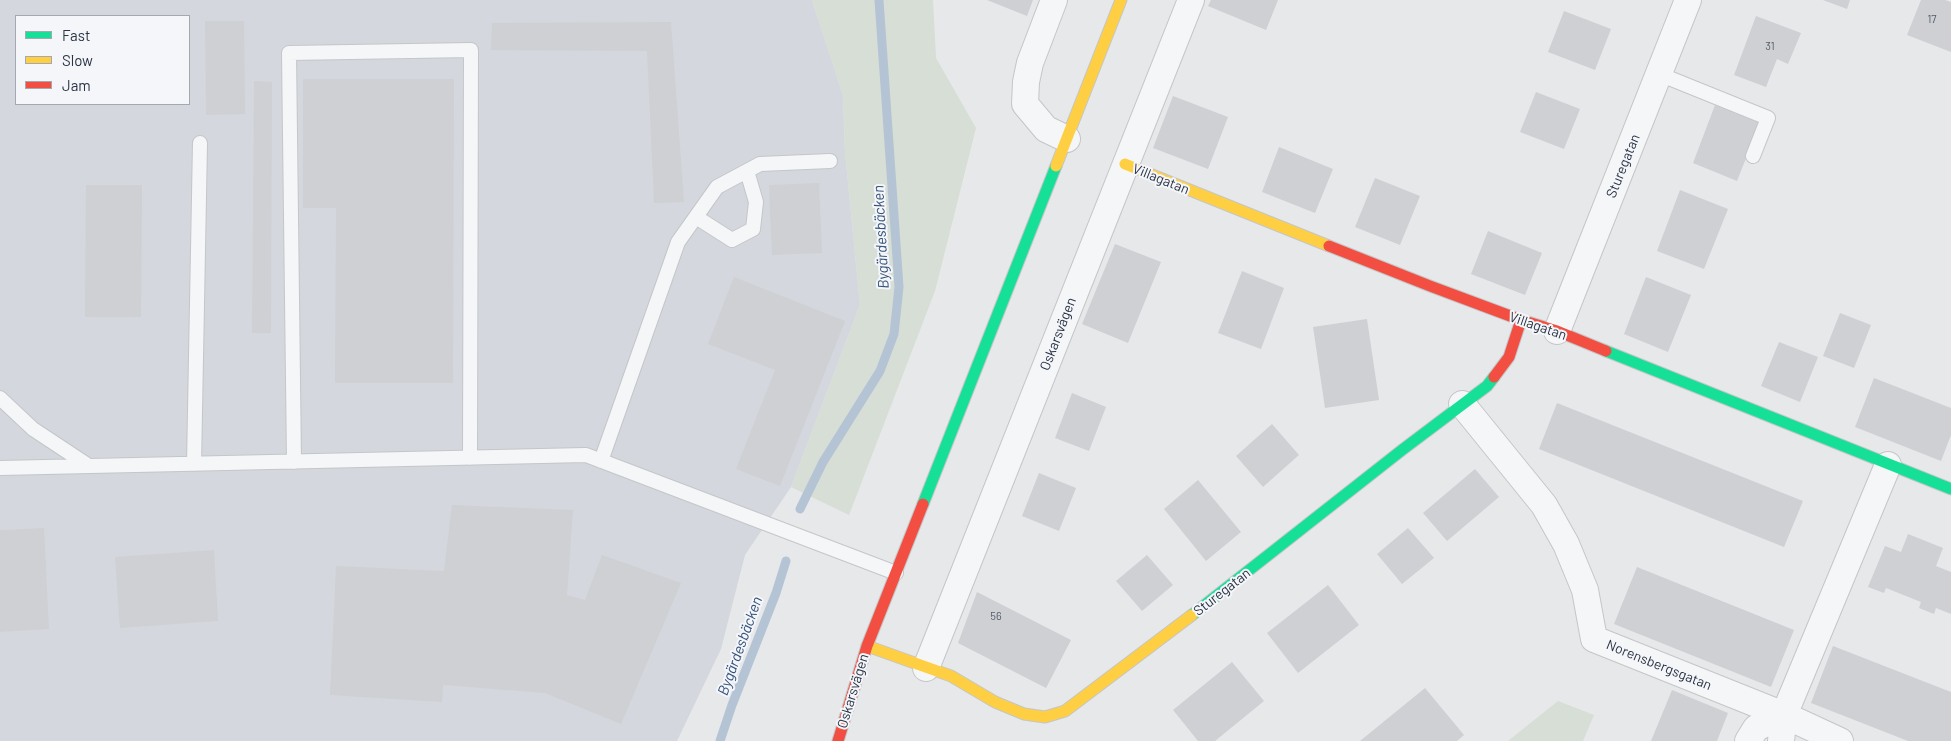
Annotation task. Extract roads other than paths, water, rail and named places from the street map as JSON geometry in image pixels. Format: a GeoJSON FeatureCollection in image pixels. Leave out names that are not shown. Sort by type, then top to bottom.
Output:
{"type":"FeatureCollection","features":[{"type":"Feature","properties":{"kind":"street"},"geometry":{"type":"LineString","coordinates":[[1054,0],[1030,63],[1026,82],[1025,104],[1046,129],[1067,139]]}},
{"type":"Feature","properties":{"kind":"street","name":"Oskarsvägen"},"geometry":{"type":"LineString","coordinates":[[838,741],[867,646],[1121,0]]}},
{"type":"Feature","properties":{"kind":"street","name":"Oskarsvägen"},"geometry":{"type":"LineString","coordinates":[[926,668],[1191,0]]}},
{"type":"Feature","properties":{"kind":"street","name":"Sturegatan"},"geometry":{"type":"LineString","coordinates":[[1557,332],[1688,0]]}},
{"type":"Feature","properties":{"kind":"street","name":"Villagatan"},"geometry":{"type":"LineString","coordinates":[[1125,164],[1430,286],[1557,332],[1951,490]]}},
{"type":"Feature","properties":{"kind":"street","name":"Sturegatan"},"geometry":{"type":"LineString","coordinates":[[867,646],[951,676],[995,702],[1024,714],[1045,717],[1065,711],[1216,598],[1402,450],[1487,386],[1509,357],[1521,320]]}},
{"type":"Feature","properties":{"kind":"street","name":"Norensbergsgatan"},"geometry":{"type":"LineString","coordinates":[[1462,404],[1544,505],[1566,544],[1585,590],[1594,639],[1784,715],[1840,741]]}},
{"type":"Feature","properties":{"kind":"street"},"geometry":{"type":"LineString","coordinates":[[1781,741],[1784,715],[1888,465]]}},
{"type":"Feature","properties":{"kind":"street"},"geometry":{"type":"LineString","coordinates":[[1748,741],[1756,728],[1784,715]]}},
{"type":"Feature","properties":{"kind":"lane"},"geometry":{"type":"LineString","coordinates":[[294,462],[289,53],[471,50],[470,458]]}},
{"type":"Feature","properties":{"kind":"lane"},"geometry":{"type":"LineString","coordinates":[[1659,74],[1768,118],[1753,156]]}},
{"type":"Feature","properties":{"kind":"lane"},"geometry":{"type":"LineString","coordinates":[[194,464],[200,143]]}},
{"type":"Feature","properties":{"kind":"lane"},"geometry":{"type":"LineString","coordinates":[[601,461],[678,242],[717,187],[760,164],[830,161]]}},
{"type":"Feature","properties":{"kind":"lane"},"geometry":{"type":"LineString","coordinates":[[696,217],[732,240],[753,229],[756,202],[747,171]]}},
{"type":"Feature","properties":{"kind":"lane"},"geometry":{"type":"LineString","coordinates":[[0,398],[33,429],[89,466]]}},
{"type":"Feature","properties":{"kind":"lane"},"geometry":{"type":"LineString","coordinates":[[0,468],[586,456],[896,573]]}},
{"type":"Feature","properties":{"kind":"waterway","name":"Bygärdesbäcken"},"geometry":{"type":"LineString","coordinates":[[800,509],[823,462],[880,371],[894,334],[899,287],[879,0]]}},
{"type":"Feature","properties":{"kind":"waterway","name":"Bygärdesbäcken"},"geometry":{"type":"LineString","coordinates":[[720,741],[732,705],[776,593],[786,561]]}}]}
